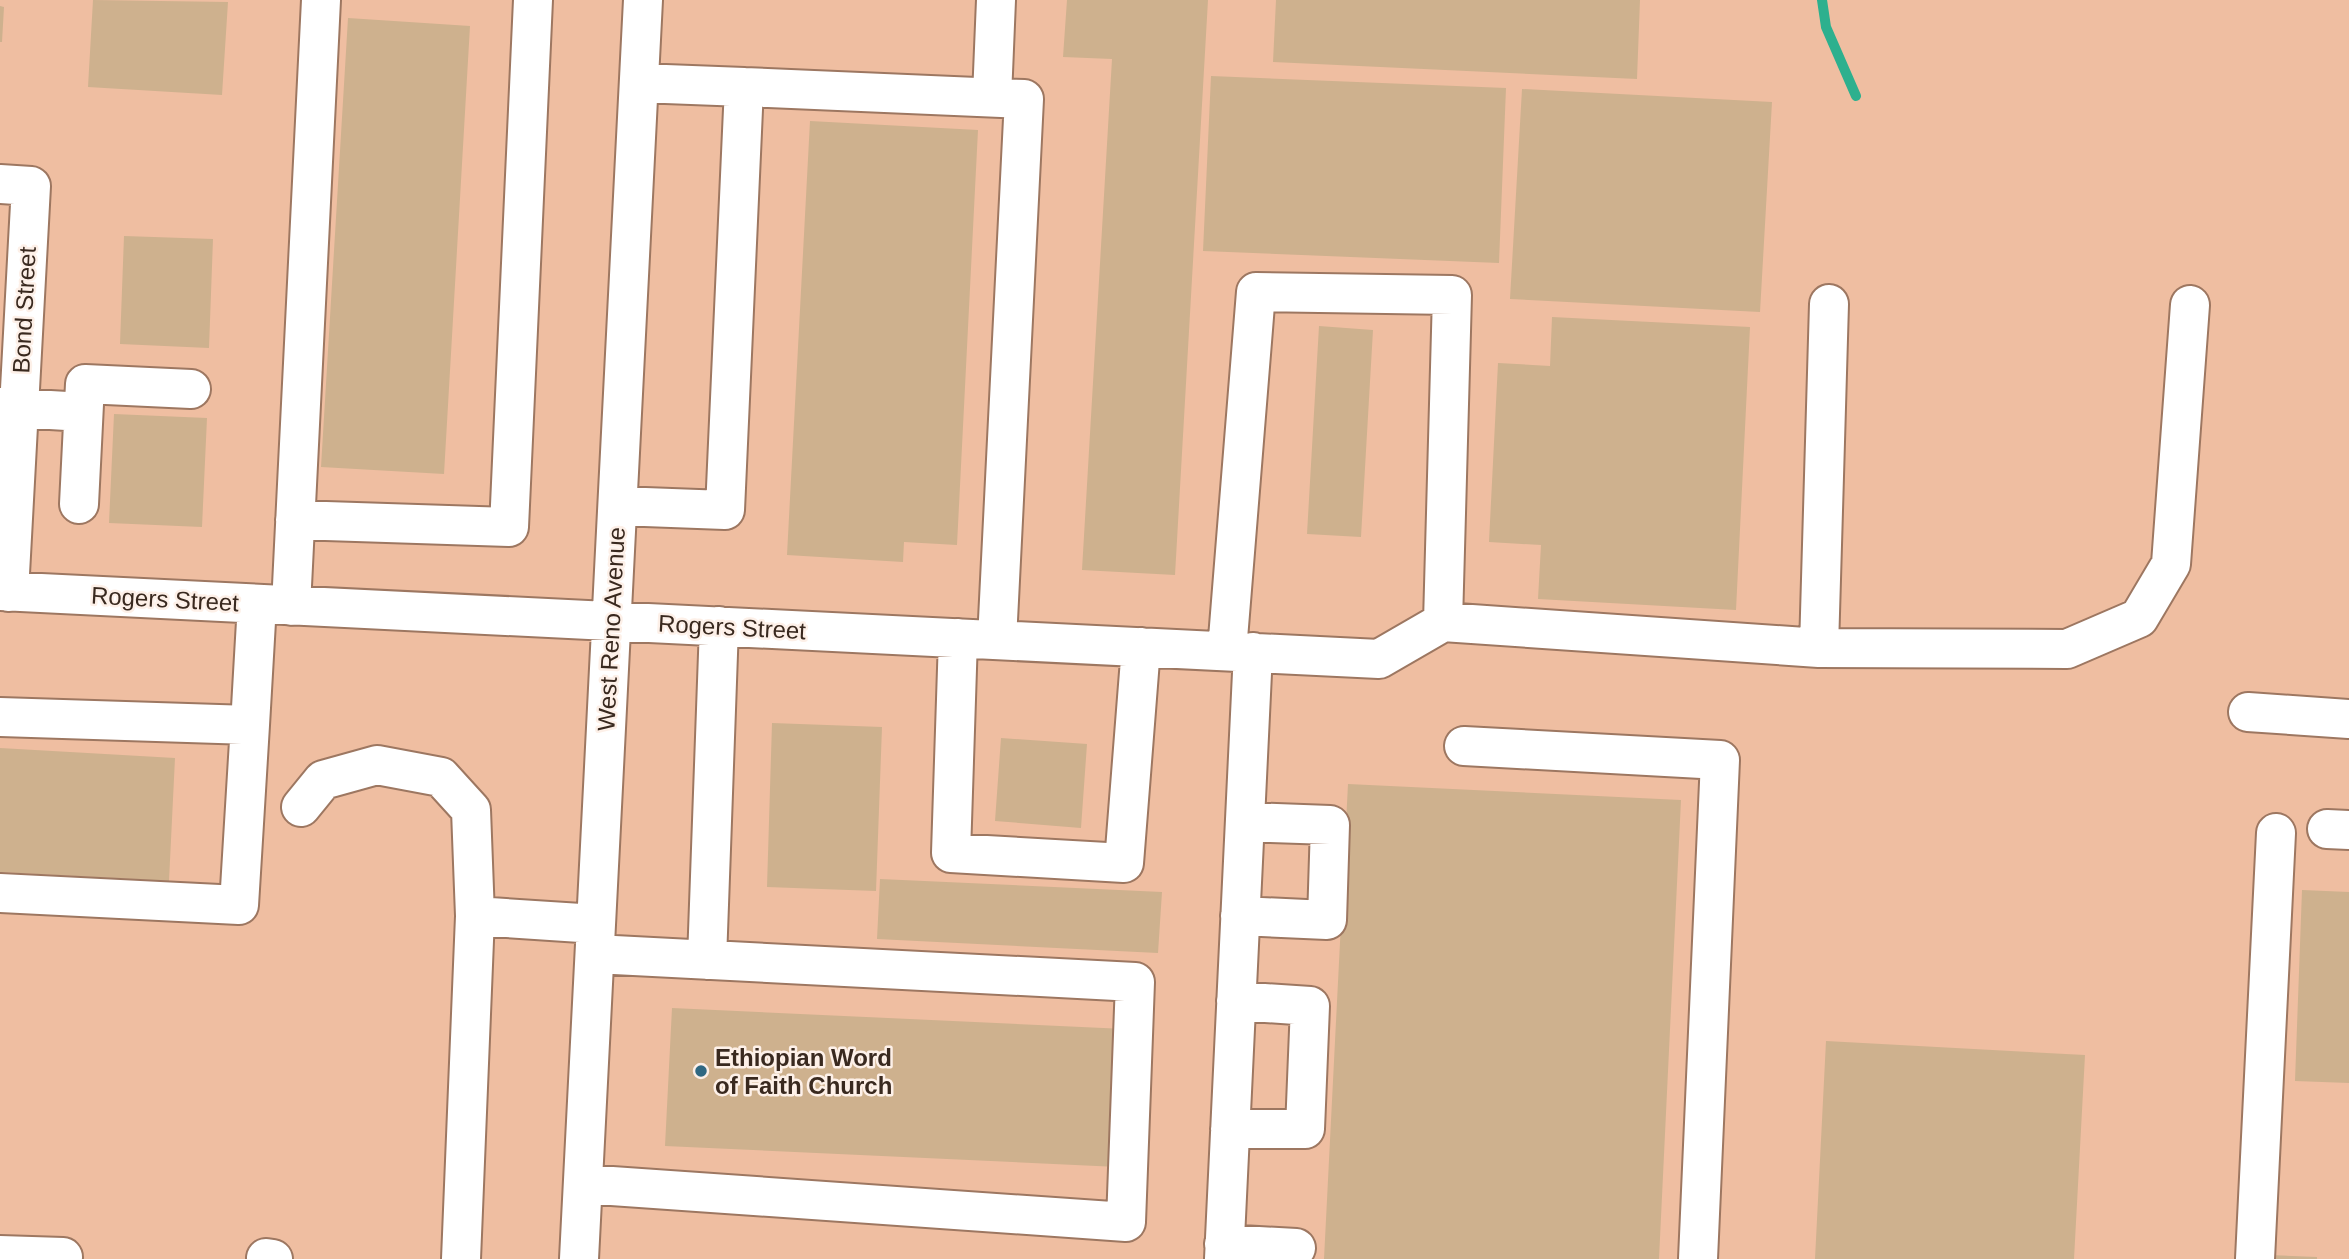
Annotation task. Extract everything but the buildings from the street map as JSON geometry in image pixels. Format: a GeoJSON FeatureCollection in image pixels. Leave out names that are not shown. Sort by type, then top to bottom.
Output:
{"type":"FeatureCollection","features":[{"type":"Feature","properties":{"kind":"street"},"geometry":{"type":"LineString","coordinates":[[0,893],[239,905],[250,725],[274,605],[295,520],[321,0]]}},
{"type":"Feature","properties":{"kind":"street"},"geometry":{"type":"LineString","coordinates":[[295,520],[509,527],[533,0]]}},
{"type":"Feature","properties":{"kind":"street","name":"West Reno Avenue"},"geometry":{"type":"LineString","coordinates":[[579,1259],[643,0]]}},
{"type":"Feature","properties":{"kind":"street"},"geometry":{"type":"LineString","coordinates":[[992,97],[996,0]]}},
{"type":"Feature","properties":{"kind":"street"},"geometry":{"type":"LineString","coordinates":[[639,83],[1024,99],[997,640]]}},
{"type":"Feature","properties":{"kind":"street"},"geometry":{"type":"LineString","coordinates":[[618,506],[725,510],[744,87]]}},
{"type":"Feature","properties":{"kind":"street","name":"Bond Street"},"geometry":{"type":"LineString","coordinates":[[0,184],[31,186],[10,407],[4,592]]}},
{"type":"Feature","properties":{"kind":"street"},"geometry":{"type":"LineString","coordinates":[[1296,1248],[1224,1251],[1245,822],[1240,652],[1255,292],[1452,295],[1443,622],[1819,648],[2067,649],[2139,618],[2171,564],[2190,305]]}},
{"type":"Feature","properties":{"kind":"street"},"geometry":{"type":"LineString","coordinates":[[1819,648],[1829,304]]}},
{"type":"Feature","properties":{"kind":"street"},"geometry":{"type":"LineString","coordinates":[[79,504],[85,384],[191,389]]}},
{"type":"Feature","properties":{"kind":"street"},"geometry":{"type":"LineString","coordinates":[[10,407],[83,412]]}},
{"type":"Feature","properties":{"kind":"street","name":"Rogers Street"},"geometry":{"type":"LineString","coordinates":[[4,592],[1379,659],[1443,622]]}},
{"type":"Feature","properties":{"kind":"street"},"geometry":{"type":"LineString","coordinates":[[707,960],[719,626]]}},
{"type":"Feature","properties":{"kind":"street"},"geometry":{"type":"LineString","coordinates":[[958,638],[951,853],[1124,863],[1141,647]]}},
{"type":"Feature","properties":{"kind":"street"},"geometry":{"type":"LineString","coordinates":[[2248,712],[2349,719]]}},
{"type":"Feature","properties":{"kind":"street"},"geometry":{"type":"LineString","coordinates":[[0,717],[250,725]]}},
{"type":"Feature","properties":{"kind":"street"},"geometry":{"type":"LineString","coordinates":[[1464,746],[1720,760],[1698,1259]]}},
{"type":"Feature","properties":{"kind":"street"},"geometry":{"type":"LineString","coordinates":[[300,807],[323,780],[377,765],[442,777],[471,810],[475,916],[461,1259]]}},
{"type":"Feature","properties":{"kind":"street"},"geometry":{"type":"LineString","coordinates":[[1240,916],[1327,920],[1330,825],[1245,822]]}},
{"type":"Feature","properties":{"kind":"street"},"geometry":{"type":"LineString","coordinates":[[2255,1259],[2276,833]]}},
{"type":"Feature","properties":{"kind":"street"},"geometry":{"type":"LineString","coordinates":[[475,916],[707,960],[1135,982],[1126,1222],[583,1184]]}},
{"type":"Feature","properties":{"kind":"street"},"geometry":{"type":"LineString","coordinates":[[1230,1129],[1305,1129],[1310,1006],[1237,1001]]}},
{"type":"Feature","properties":{"kind":"street"},"geometry":{"type":"LineString","coordinates":[[0,1255],[63,1257]]}},
{"type":"Feature","properties":{"kind":"street"},"geometry":{"type":"LineString","coordinates":[[266,1258],[273,1259]]}},
{"type":"Feature","properties":{"kind":"shaded area"},"geometry":{"type":"Polygon","coordinates":[[[0,0],[2349,0],[2349,1259],[0,1259],[0,0]]]}},
{"type":"Feature","properties":{"kind":"waterway"},"geometry":{"type":"LineString","coordinates":[[1822,0],[1826,27],[1856,96]]}},
{"type":"Feature","properties":{"kind":"place","name":"Ethiopian Word of Faith Church"},"geometry":{"type":"Point","coordinates":[701,1071]}}]}
